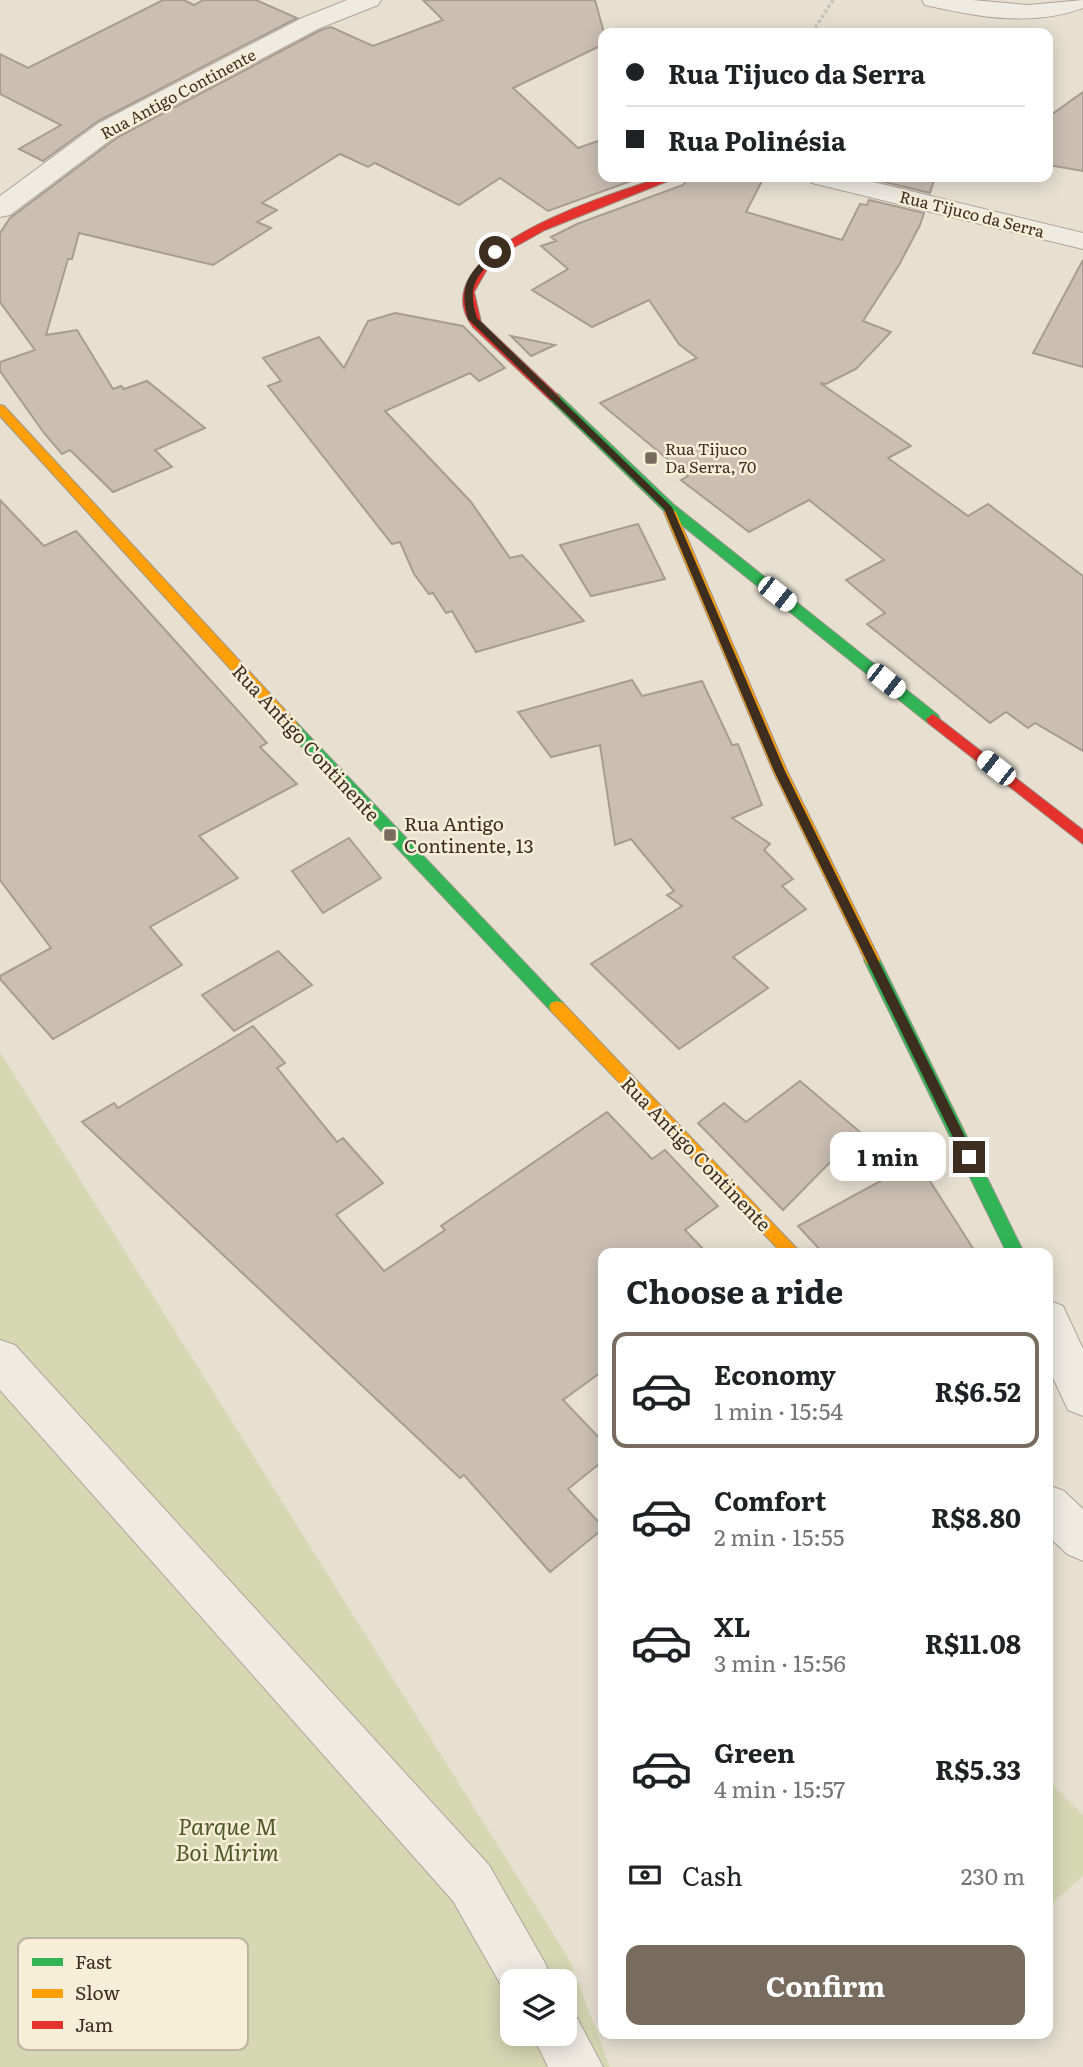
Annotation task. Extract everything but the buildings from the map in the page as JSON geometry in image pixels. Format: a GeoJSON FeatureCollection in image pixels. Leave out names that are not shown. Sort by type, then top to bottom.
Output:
{"type":"FeatureCollection","features":[{"type":"Feature","properties":{"kind":"street","name":"Rua Antigo Continente"},"geometry":{"type":"LineString","coordinates":[[0,209],[108,129],[311,23],[369,0]]}},
{"type":"Feature","properties":{"kind":"street"},"geometry":{"type":"LineString","coordinates":[[934,0],[991,10],[1030,11],[1069,6],[1081,0]]}},
{"type":"Feature","properties":{"kind":"street"},"geometry":{"type":"LineString","coordinates":[[660,182],[556,222],[495,252],[473,274],[467,298],[473,319],[668,507],[1083,838]]}},
{"type":"Feature","properties":{"kind":"street","name":"Rua Tijuco da Serra"},"geometry":{"type":"LineString","coordinates":[[841,182],[1083,241]]}},
{"type":"Feature","properties":{"kind":"street","name":"Rua Antigo Continente"},"geometry":{"type":"LineString","coordinates":[[0,409],[351,792],[788,1248]]}},
{"type":"Feature","properties":{"kind":"street"},"geometry":{"type":"LineString","coordinates":[[668,507],[779,771],[1014,1248]]}},
{"type":"Feature","properties":{"kind":"street"},"geometry":{"type":"LineString","coordinates":[[1053,1334],[1069,1384]]}},
{"type":"Feature","properties":{"kind":"street"},"geometry":{"type":"LineString","coordinates":[[0,1359],[471,1883],[520,1969]]}},
{"type":"Feature","properties":{"kind":"street"},"geometry":{"type":"LineString","coordinates":[[1053,1511],[1083,1539]]}},
{"type":"Feature","properties":{"kind":"street"},"geometry":{"type":"LineString","coordinates":[[565,2046],[577,2067]]}},
{"type":"Feature","properties":{"kind":"path"},"geometry":{"type":"LineString","coordinates":[[814,28],[833,0]]}},
{"type":"Feature","properties":{"kind":"green space","name":"Parque M Boi Mirim"},"geometry":{"type":"Polygon","coordinates":[[[0,1052],[569,1959],[573,1969],[500,1969],[500,2046],[577,2046],[577,1980],[610,2067],[0,2067],[0,1052]]]}},
{"type":"Feature","properties":{"kind":"green space"},"geometry":{"type":"Polygon","coordinates":[[[1053,1785],[1083,1815],[1083,1876],[1053,1903],[1053,1785]]]}},
{"type":"Feature","properties":{"kind":"traffic: fast"},"geometry":{"type":"LineString","coordinates":[[554,397],[668,507],[933,719]]}},
{"type":"Feature","properties":{"kind":"traffic: fast"},"geometry":{"type":"LineString","coordinates":[[291,726],[557,1007]]}},
{"type":"Feature","properties":{"kind":"traffic: fast"},"geometry":{"type":"LineString","coordinates":[[872,960],[1014,1248]]}},
{"type":"Feature","properties":{"kind":"traffic: slow"},"geometry":{"type":"LineString","coordinates":[[0,409],[291,726]]}},
{"type":"Feature","properties":{"kind":"traffic: slow"},"geometry":{"type":"LineString","coordinates":[[670,512],[780,771],[872,960]]}},
{"type":"Feature","properties":{"kind":"traffic: slow"},"geometry":{"type":"LineString","coordinates":[[557,1007],[788,1248]]}},
{"type":"Feature","properties":{"kind":"traffic: jam"},"geometry":{"type":"LineString","coordinates":[[554,397],[477,324],[473,318],[468,292],[481,269],[507,247],[541,227],[659,182]]}},
{"type":"Feature","properties":{"kind":"traffic: jam"},"geometry":{"type":"LineString","coordinates":[[933,719],[1083,838]]}},
{"type":"Feature","properties":{"kind":"place","name":"Rua Tijuco Da Serra, 70"},"geometry":{"type":"Point","coordinates":[651,458]}},
{"type":"Feature","properties":{"kind":"place","name":"Rua Antigo Continente, 13"},"geometry":{"type":"Point","coordinates":[390,835]}},
{"type":"Feature","properties":{"kind":"route"},"geometry":{"type":"LineString","coordinates":[[495,252],[473,274],[467,298],[473,319],[668,507],[779,771],[969,1157]]}}]}
